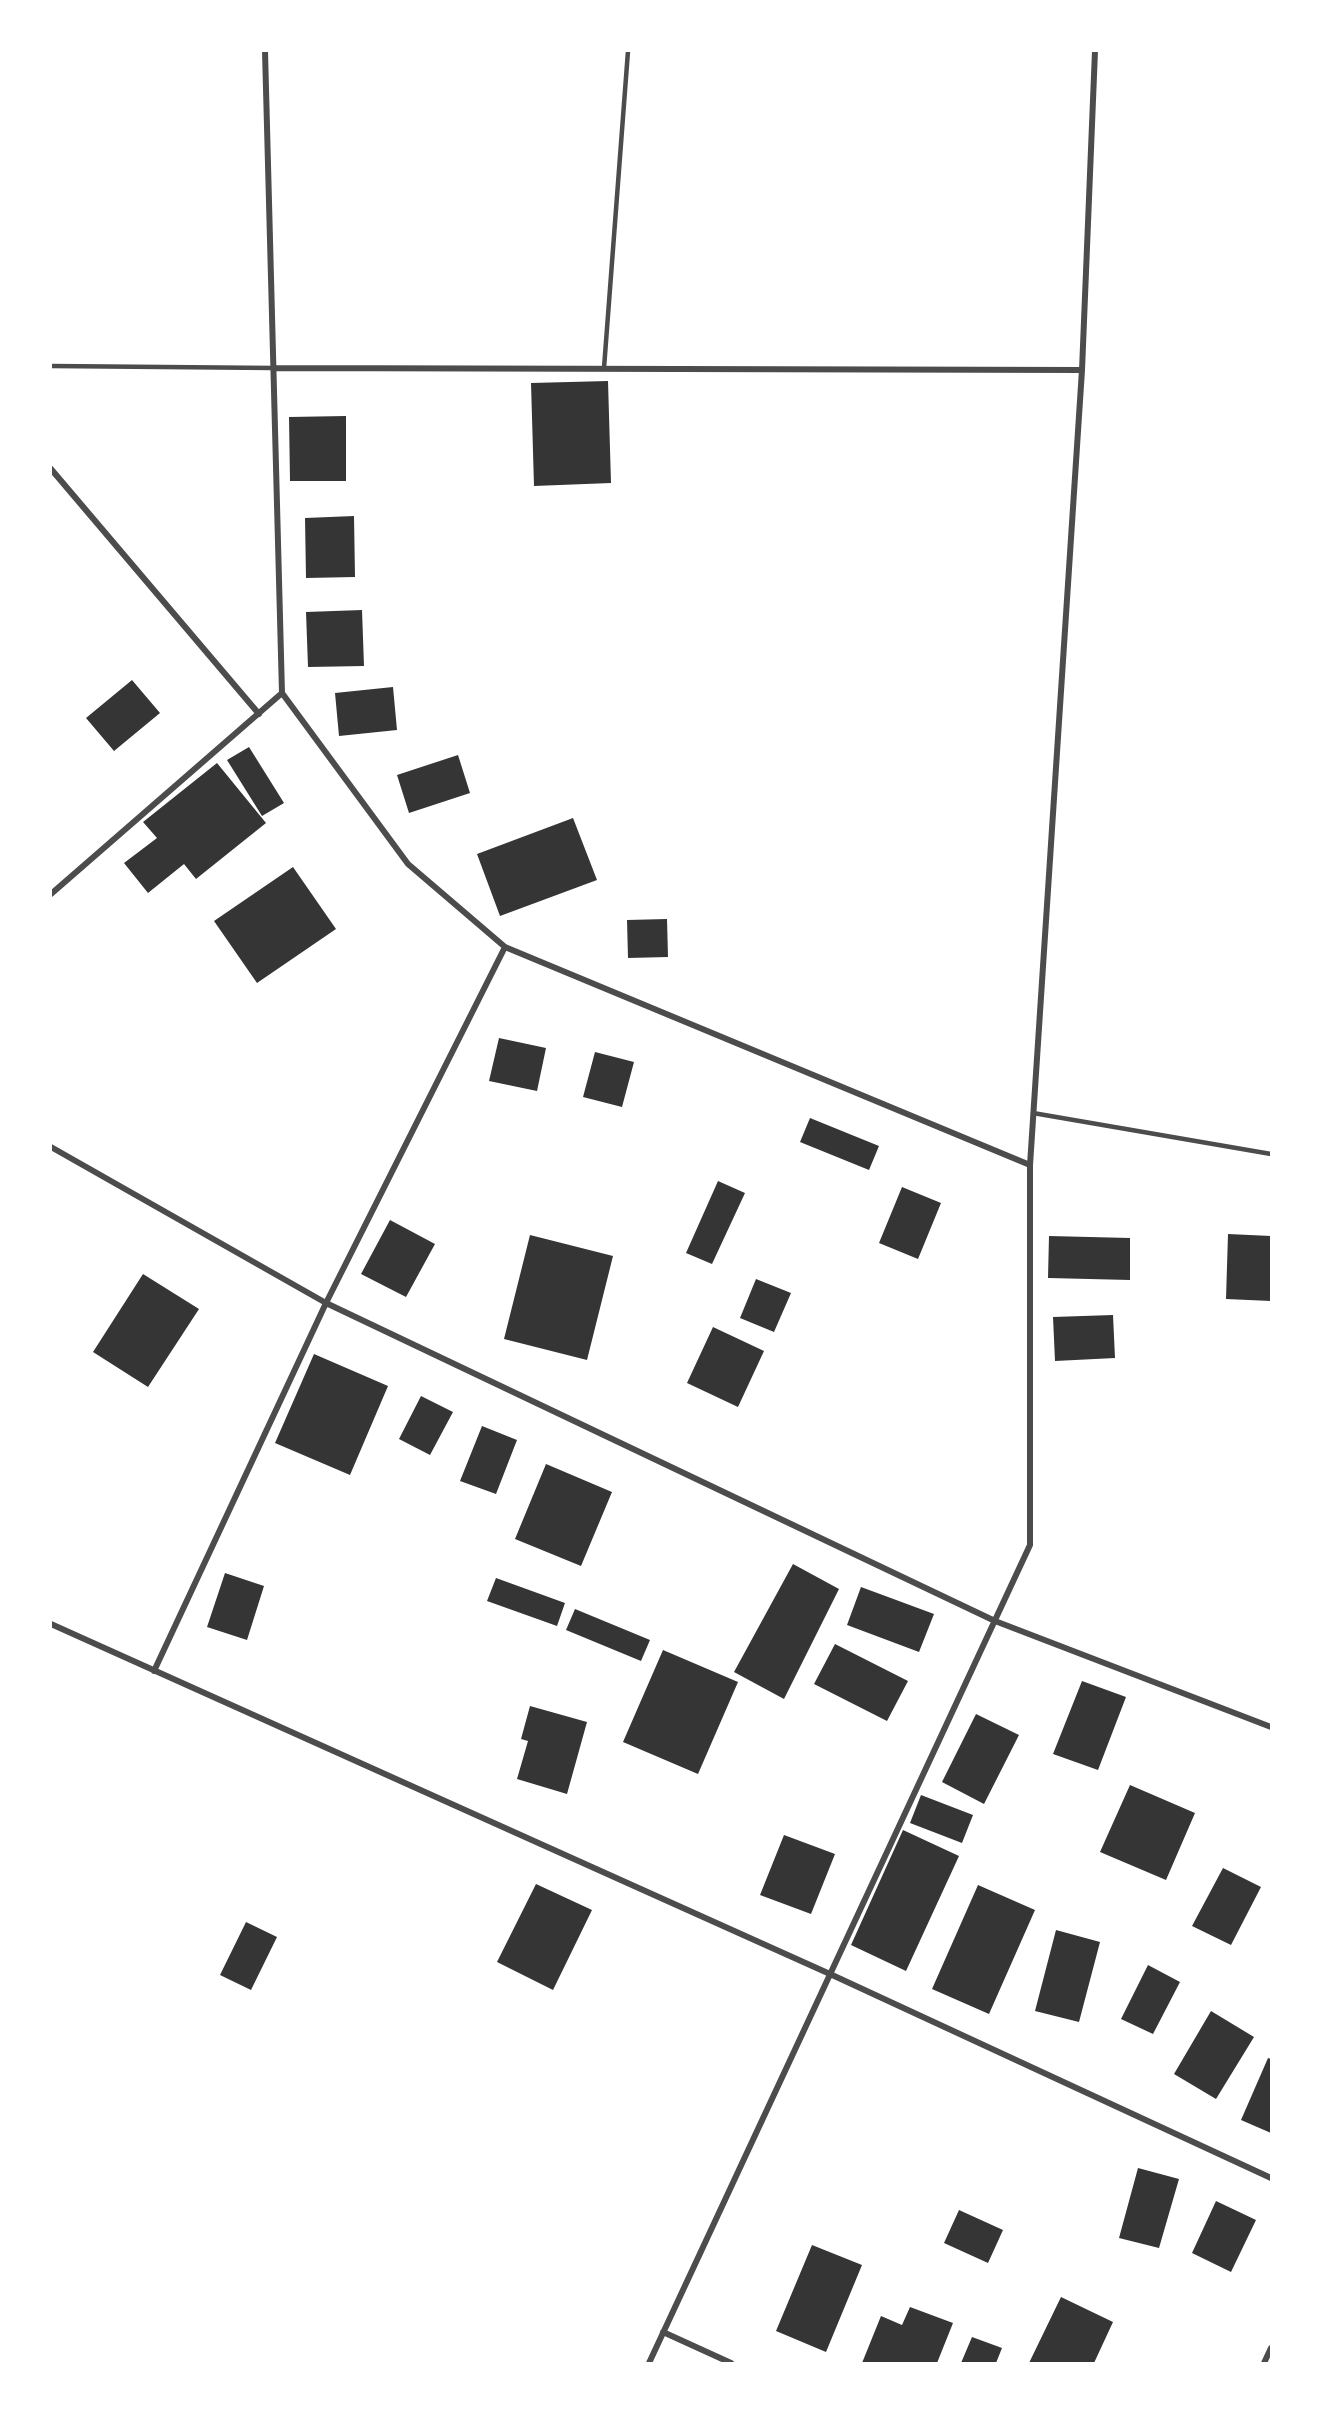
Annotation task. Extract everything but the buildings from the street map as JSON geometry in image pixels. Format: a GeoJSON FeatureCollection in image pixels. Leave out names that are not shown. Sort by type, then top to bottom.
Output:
{"type":"FeatureCollection","features":[{"type":"Feature","properties":{"kind":"street"},"geometry":{"type":"LineString","coordinates":[[264,51],[282,693],[408,864],[506,947],[1030,1165]]}},
{"type":"Feature","properties":{"kind":"street"},"geometry":{"type":"LineString","coordinates":[[649,2363],[1030,1545],[1030,1165],[1082,370],[1095,51]]}},
{"type":"Feature","properties":{"kind":"street"},"geometry":{"type":"LineString","coordinates":[[274,368],[1082,370]]}},
{"type":"Feature","properties":{"kind":"street"},"geometry":{"type":"LineString","coordinates":[[51,469],[259,714]]}},
{"type":"Feature","properties":{"kind":"street"},"geometry":{"type":"LineString","coordinates":[[51,894],[282,693]]}},
{"type":"Feature","properties":{"kind":"street"},"geometry":{"type":"LineString","coordinates":[[154,1671],[326,1303],[506,947]]}},
{"type":"Feature","properties":{"kind":"street"},"geometry":{"type":"LineString","coordinates":[[51,1147],[326,1303],[995,1621],[1271,1727]]}},
{"type":"Feature","properties":{"kind":"street"},"geometry":{"type":"LineString","coordinates":[[51,1624],[830,1974],[1271,2178]]}},
{"type":"Feature","properties":{"kind":"street"},"geometry":{"type":"LineString","coordinates":[[663,2332],[731,2363]]}},
{"type":"Feature","properties":{"kind":"street"},"geometry":{"type":"LineString","coordinates":[[1264,2363],[1271,2348]]}},
{"type":"Feature","properties":{"kind":"lane"},"geometry":{"type":"LineString","coordinates":[[604,368],[628,51]]}},
{"type":"Feature","properties":{"kind":"lane"},"geometry":{"type":"LineString","coordinates":[[51,366],[274,368]]}},
{"type":"Feature","properties":{"kind":"lane"},"geometry":{"type":"LineString","coordinates":[[1034,1113],[1136,1129],[1240,1151],[1271,1154]]}}]}
